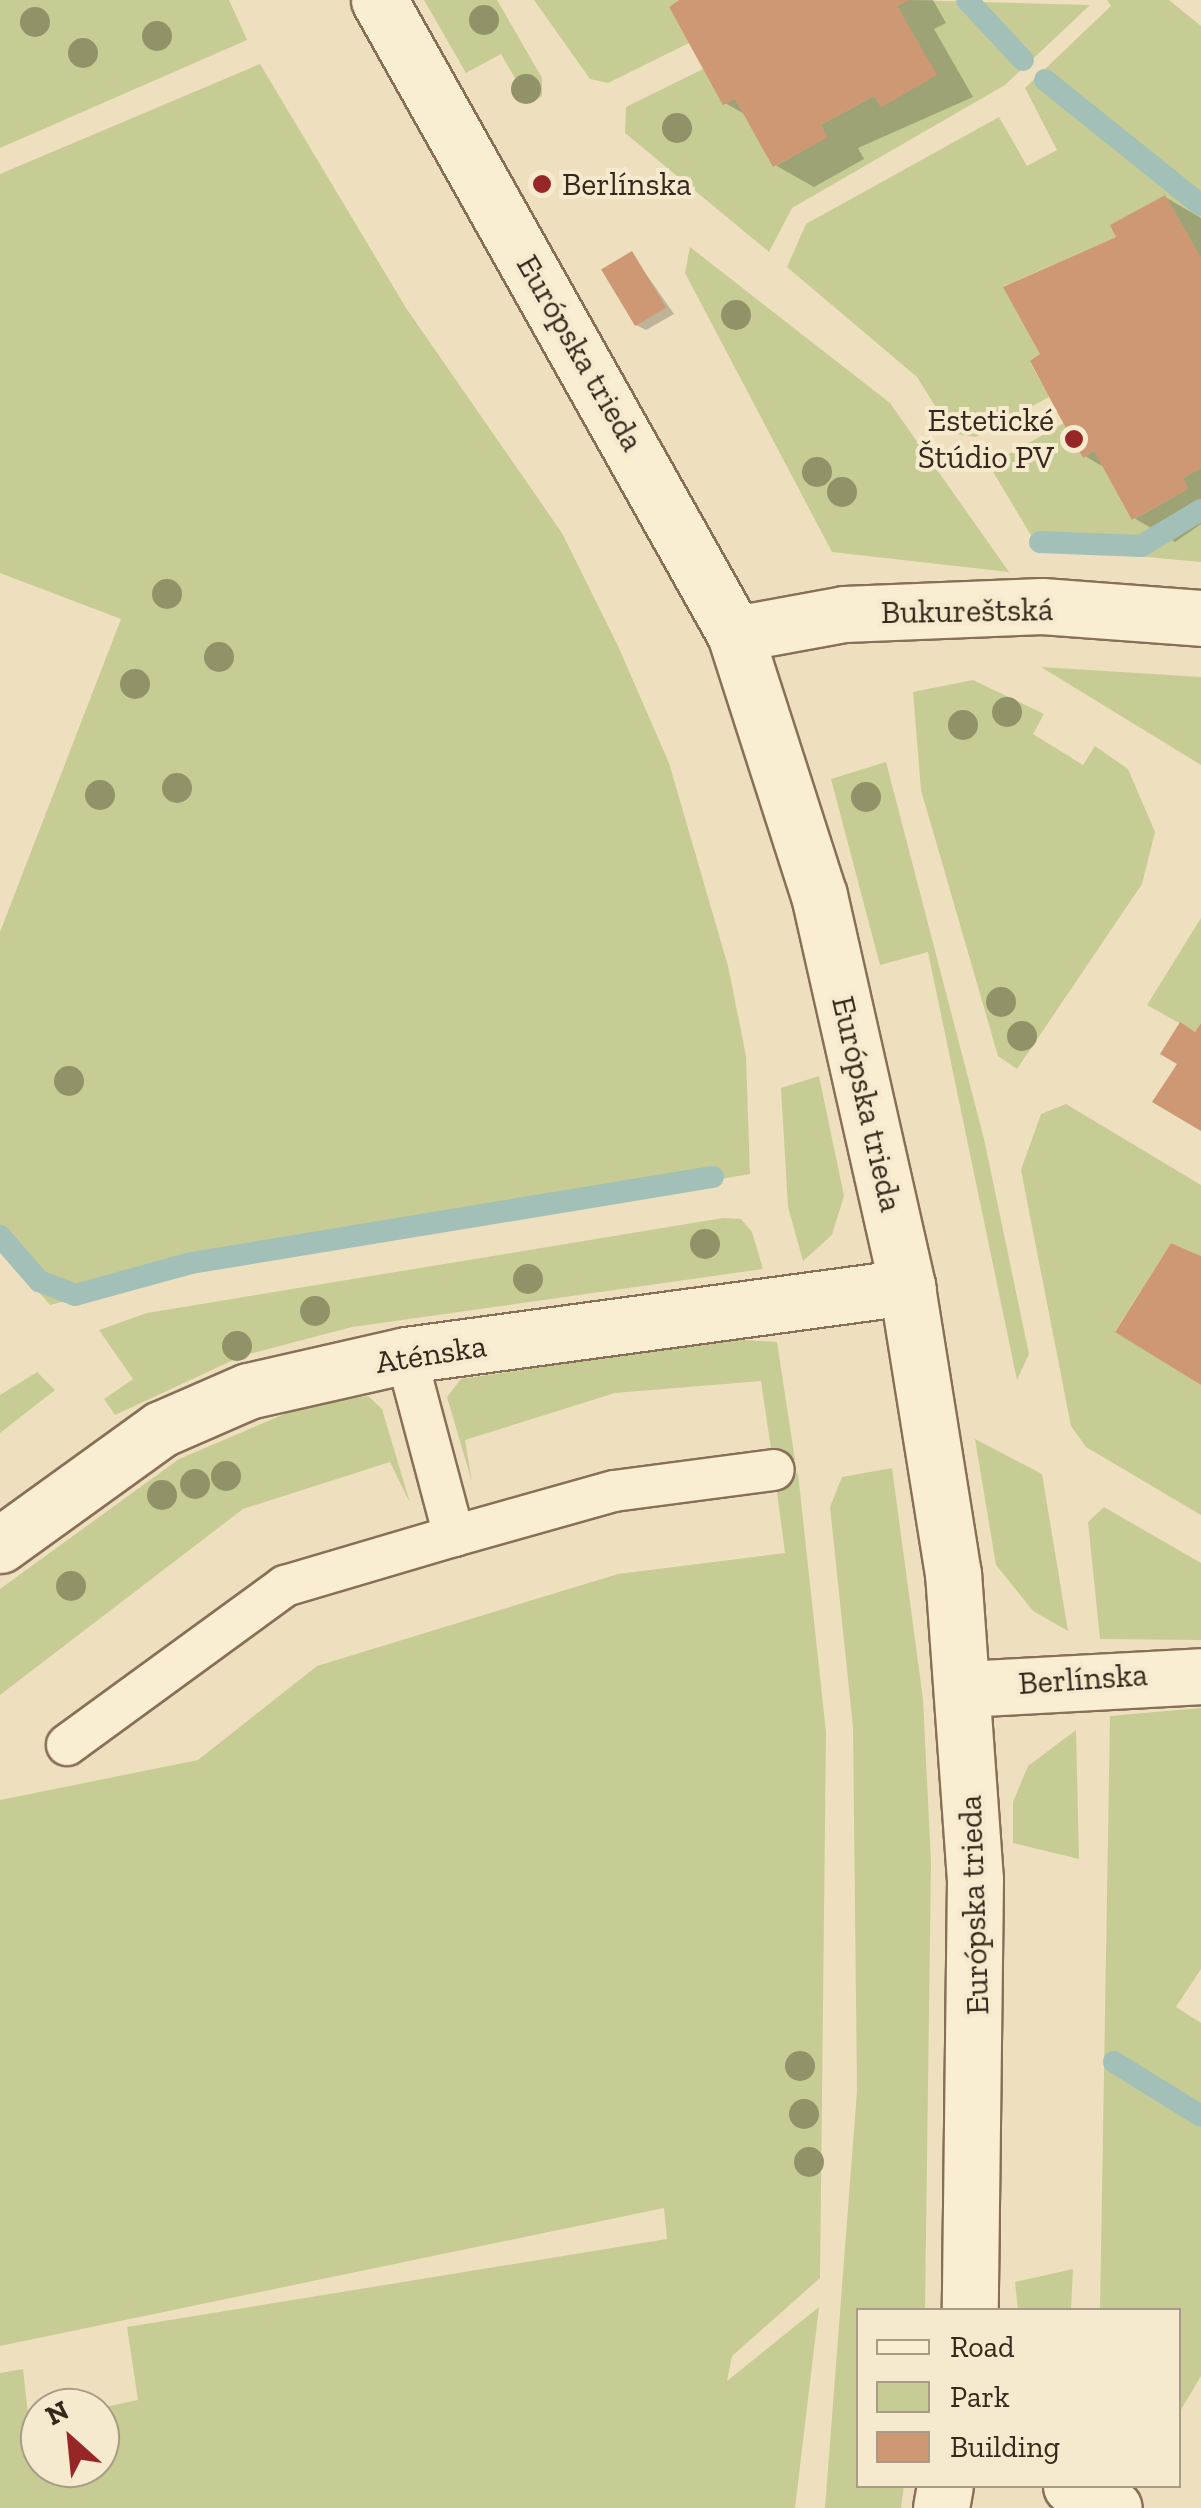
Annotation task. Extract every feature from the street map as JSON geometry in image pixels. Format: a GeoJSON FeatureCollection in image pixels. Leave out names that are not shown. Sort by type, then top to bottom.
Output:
{"type":"FeatureCollection","features":[{"type":"Feature","properties":{"kind":"street","name":"Európska trieda"},"geometry":{"type":"LineString","coordinates":[[379,0],[735,634],[814,877],[908,1286],[964,1689],[978,2076],[970,2308]]}},
{"type":"Feature","properties":{"kind":"street","name":"Bukureštská"},"geometry":{"type":"LineString","coordinates":[[735,634],[844,614],[1042,606],[1201,618]]}},
{"type":"Feature","properties":{"kind":"street","name":"Aténska"},"geometry":{"type":"LineString","coordinates":[[0,1545],[160,1429],[211,1405],[406,1355],[908,1286]]}},
{"type":"Feature","properties":{"kind":"street","name":"Berlínska"},"geometry":{"type":"LineString","coordinates":[[964,1689],[1201,1676]]}},
{"type":"Feature","properties":{"kind":"street"},"geometry":{"type":"LineString","coordinates":[[1075,2488],[1114,2508]]}},
{"type":"Feature","properties":{"kind":"lane"},"geometry":{"type":"LineString","coordinates":[[406,1355],[454,1536]]}},
{"type":"Feature","properties":{"kind":"lane"},"geometry":{"type":"LineString","coordinates":[[67,1745],[286,1586],[614,1491],[774,1470]]}},
{"type":"Feature","properties":{"kind":"green space"},"geometry":{"type":"Polygon","coordinates":[[[0,0],[229,0],[247,40],[0,148],[0,0]]]}},
{"type":"Feature","properties":{"kind":"green space"},"geometry":{"type":"Polygon","coordinates":[[[424,0],[497,0],[542,78],[542,96],[530,104],[501,54],[466,73],[424,0]]]}},
{"type":"Feature","properties":{"kind":"green space"},"geometry":{"type":"Polygon","coordinates":[[[534,0],[679,0],[669,7],[689,43],[608,83],[590,79],[534,0]]]}},
{"type":"Feature","properties":{"kind":"green space"},"geometry":{"type":"Polygon","coordinates":[[[909,0],[1090,5],[1005,85],[792,208],[769,252],[625,133],[626,107],[703,69],[735,99],[774,167],[827,137],[821,125],[874,96],[881,107],[936,75],[897,6],[909,0]]]}},
{"type":"Feature","properties":{"kind":"green space"},"geometry":{"type":"Polygon","coordinates":[[[1107,0],[1169,0],[1201,26],[1201,258],[1165,195],[1111,225],[1116,237],[1004,286],[1040,354],[1030,362],[1049,397],[976,437],[952,433],[917,377],[787,267],[806,224],[999,117],[1027,166],[1057,150],[1025,88],[1111,6],[1107,0]]]}},
{"type":"Feature","properties":{"kind":"green space"},"geometry":{"type":"Polygon","coordinates":[[[260,64],[406,308],[562,533],[618,646],[669,763],[728,966],[746,1056],[750,1174],[193,1268],[50,1305],[0,1247],[0,932],[121,619],[0,573],[0,174],[260,64]]]}},
{"type":"Feature","properties":{"kind":"green space"},"geometry":{"type":"Polygon","coordinates":[[[690,247],[890,403],[1009,572],[832,552],[685,273],[690,247]]]}},
{"type":"Feature","properties":{"kind":"green space"},"geometry":{"type":"Polygon","coordinates":[[[1064,423],[1083,458],[1094,451],[1133,520],[1188,489],[1183,478],[1201,468],[1201,562],[1038,547],[989,465],[1064,423]]]}},
{"type":"Feature","properties":{"kind":"green space"},"geometry":{"type":"Polygon","coordinates":[[[1041,667],[1201,677],[1201,765],[1041,667]]]}},
{"type":"Feature","properties":{"kind":"green space"},"geometry":{"type":"Polygon","coordinates":[[[973,680],[1044,714],[1033,734],[1083,765],[1095,746],[1128,769],[1155,832],[1142,884],[1017,1069],[998,1056],[921,790],[913,692],[973,680]]]}},
{"type":"Feature","properties":{"kind":"green space"},"geometry":{"type":"Polygon","coordinates":[[[886,762],[984,1139],[1029,1354],[1017,1380],[928,952],[880,965],[831,779],[886,762]]]}},
{"type":"Feature","properties":{"kind":"green space"},"geometry":{"type":"Polygon","coordinates":[[[1201,918],[1201,1023],[1195,1032],[1147,1005],[1201,918]]]}},
{"type":"Feature","properties":{"kind":"green space"},"geometry":{"type":"Polygon","coordinates":[[[819,1076],[844,1196],[832,1235],[803,1261],[788,1207],[781,1088],[819,1076]]]}},
{"type":"Feature","properties":{"kind":"green space"},"geometry":{"type":"Polygon","coordinates":[[[1066,1104],[1201,1185],[1201,1256],[1171,1243],[1115,1331],[1201,1385],[1201,1515],[1086,1447],[1071,1426],[1021,1170],[1041,1114],[1066,1104]]]}},
{"type":"Feature","properties":{"kind":"green space"},"geometry":{"type":"Polygon","coordinates":[[[723,1218],[741,1219],[752,1232],[763,1269],[352,1327],[242,1356],[115,1415],[104,1399],[133,1379],[99,1330],[147,1313],[723,1218]]]}},
{"type":"Feature","properties":{"kind":"green space"},"geometry":{"type":"Polygon","coordinates":[[[728,1339],[777,1342],[795,1460],[773,1463],[761,1381],[615,1393],[465,1440],[472,1482],[447,1397],[461,1379],[728,1339]]]}},
{"type":"Feature","properties":{"kind":"green space"},"geometry":{"type":"Polygon","coordinates":[[[37,1372],[55,1390],[0,1433],[0,1395],[37,1372]]]}},
{"type":"Feature","properties":{"kind":"green space"},"geometry":{"type":"Polygon","coordinates":[[[368,1396],[382,1409],[410,1503],[390,1462],[243,1509],[0,1695],[0,1589],[179,1459],[301,1407],[368,1396]]]}},
{"type":"Feature","properties":{"kind":"green space"},"geometry":{"type":"Polygon","coordinates":[[[975,1439],[1042,1474],[1068,1631],[1033,1611],[996,1565],[975,1439]]]}},
{"type":"Feature","properties":{"kind":"green space"},"geometry":{"type":"Polygon","coordinates":[[[892,1468],[923,1699],[931,1862],[925,2308],[856,2308],[856,2488],[904,2488],[901,2508],[825,2508],[857,2091],[853,1727],[830,1507],[842,1477],[892,1468]]]}},
{"type":"Feature","properties":{"kind":"green space"},"geometry":{"type":"Polygon","coordinates":[[[798,1473],[826,1732],[820,2278],[732,2356],[727,2381],[819,2307],[795,2508],[0,2508],[0,2373],[23,2369],[20,2488],[120,2488],[120,2404],[138,2400],[127,2327],[667,2239],[664,2208],[0,2346],[0,1800],[198,1760],[317,1666],[618,1574],[785,1553],[775,1477],[798,1473]]]}},
{"type":"Feature","properties":{"kind":"green space"},"geometry":{"type":"Polygon","coordinates":[[[1104,1507],[1201,1563],[1201,1640],[1100,1639],[1088,1522],[1104,1507]]]}},
{"type":"Feature","properties":{"kind":"green space"},"geometry":{"type":"Polygon","coordinates":[[[1201,1708],[1201,1969],[1176,2007],[1201,2023],[1201,2376],[1181,2410],[1181,2308],[1100,2308],[1110,1716],[1201,1708]]]}},
{"type":"Feature","properties":{"kind":"green space"},"geometry":{"type":"Polygon","coordinates":[[[1076,1730],[1079,1859],[1013,1843],[1013,1802],[1028,1766],[1076,1730]]]}},
{"type":"Feature","properties":{"kind":"green space"},"geometry":{"type":"Polygon","coordinates":[[[1073,2269],[1071,2308],[1018,2308],[1015,2282],[1073,2269]]]}},
{"type":"Feature","properties":{"kind":"building"},"geometry":{"type":"Polygon","coordinates":[[[679,0],[910,0],[897,6],[937,75],[881,107],[874,96],[821,125],[828,137],[773,167],[735,99],[723,105],[669,7],[679,0]]]}},
{"type":"Feature","properties":{"kind":"building"},"geometry":{"type":"Polygon","coordinates":[[[1165,195],[1201,258],[1201,468],[1183,478],[1188,489],[1132,520],[1094,451],[1083,458],[1056,410],[1030,361],[1040,354],[1003,287],[1116,237],[1110,225],[1165,195]]]}},
{"type":"Feature","properties":{"kind":"building"},"geometry":{"type":"Polygon","coordinates":[[[632,251],[666,308],[635,326],[601,270],[632,251]]]}},
{"type":"Feature","properties":{"kind":"building"},"geometry":{"type":"Polygon","coordinates":[[[1180,1022],[1195,1032],[1201,1023],[1201,1131],[1152,1102],[1177,1064],[1160,1054],[1180,1022]]]}},
{"type":"Feature","properties":{"kind":"building"},"geometry":{"type":"Polygon","coordinates":[[[1171,1243],[1201,1256],[1201,1385],[1115,1332],[1171,1243]]]}},
{"type":"Feature","properties":{"kind":"waterway"},"geometry":{"type":"LineString","coordinates":[[967,0],[1023,60]]}},
{"type":"Feature","properties":{"kind":"waterway"},"geometry":{"type":"LineString","coordinates":[[1045,80],[1201,205]]}},
{"type":"Feature","properties":{"kind":"waterway"},"geometry":{"type":"LineString","coordinates":[[1040,542],[1141,546],[1201,510]]}},
{"type":"Feature","properties":{"kind":"waterway"},"geometry":{"type":"LineString","coordinates":[[0,1236],[39,1281],[75,1295],[191,1263],[713,1177]]}},
{"type":"Feature","properties":{"kind":"waterway"},"geometry":{"type":"LineString","coordinates":[[1114,2062],[1201,2116]]}},
{"type":"Feature","properties":{"kind":"place","name":"Berlínska"},"geometry":{"type":"Point","coordinates":[542,184]}},
{"type":"Feature","properties":{"kind":"place","name":"Estetické Štúdio PV"},"geometry":{"type":"Point","coordinates":[1074,439]}}]}
